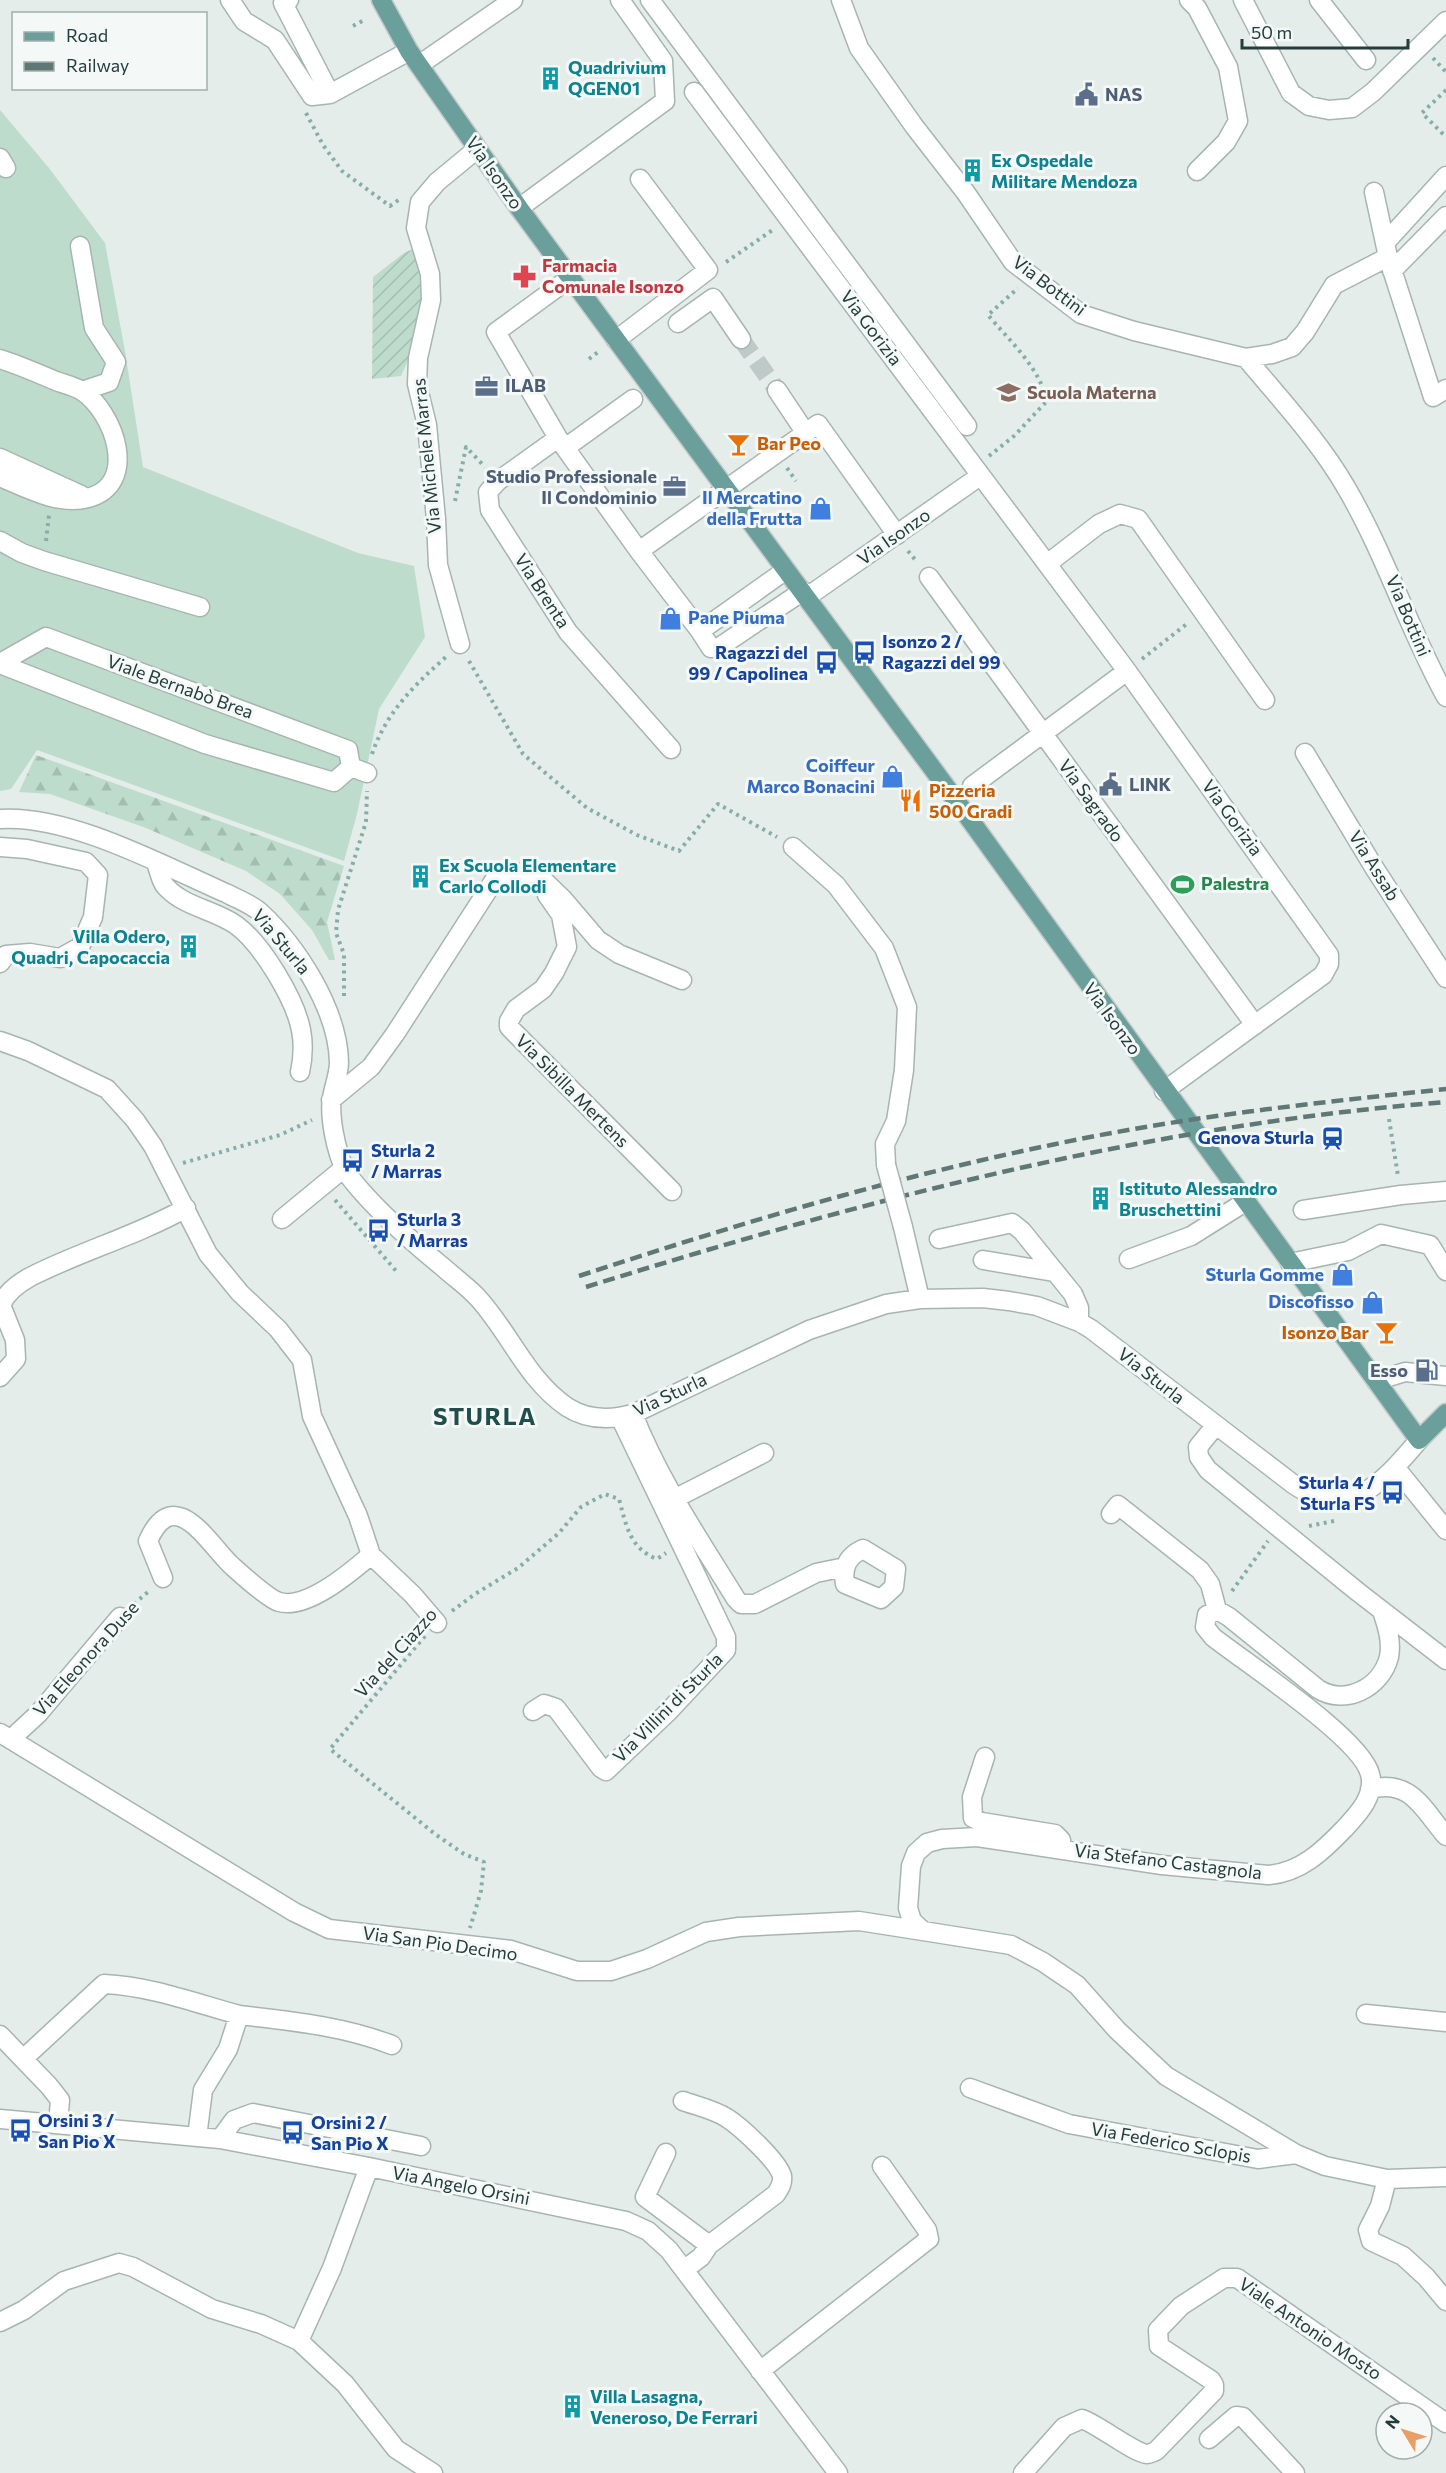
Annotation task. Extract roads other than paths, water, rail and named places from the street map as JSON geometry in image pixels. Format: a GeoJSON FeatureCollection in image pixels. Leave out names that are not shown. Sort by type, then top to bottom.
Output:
{"type":"FeatureCollection","features":[{"type":"Feature","properties":{"kind":"main road","name":"Via Isonzo"},"geometry":{"type":"LineString","coordinates":[[381,0],[414,58],[519,208],[805,594],[1419,1440]]}},
{"type":"Feature","properties":{"kind":"main road","name":"Via Sturla"},"geometry":{"type":"LineString","coordinates":[[1419,1440],[1446,1413]]}},
{"type":"Feature","properties":{"kind":"street"},"geometry":{"type":"LineString","coordinates":[[230,0],[244,21],[275,40],[312,96],[330,94],[414,58],[513,0]]}},
{"type":"Feature","properties":{"kind":"street"},"geometry":{"type":"LineString","coordinates":[[289,0],[283,3],[330,94]]}},
{"type":"Feature","properties":{"kind":"street"},"geometry":{"type":"LineString","coordinates":[[519,208],[665,101],[663,61],[620,0]]}},
{"type":"Feature","properties":{"kind":"street"},"geometry":{"type":"LineString","coordinates":[[650,0],[967,426]]}},
{"type":"Feature","properties":{"kind":"street","name":"Via Bottini"},"geometry":{"type":"LineString","coordinates":[[841,0],[859,48],[914,126],[966,193],[1013,262],[1081,314],[1134,331],[1246,358],[1272,354],[1292,347],[1305,332],[1334,285],[1388,257],[1446,216]]}},
{"type":"Feature","properties":{"kind":"street"},"geometry":{"type":"LineString","coordinates":[[1189,0],[1197,8],[1228,67],[1238,120],[1226,142],[1197,171]]}},
{"type":"Feature","properties":{"kind":"street"},"geometry":{"type":"LineString","coordinates":[[1243,0],[1291,93],[1309,106],[1329,110],[1352,108],[1373,93],[1446,21]]}},
{"type":"Feature","properties":{"kind":"street"},"geometry":{"type":"LineString","coordinates":[[1319,0],[1366,60]]}},
{"type":"Feature","properties":{"kind":"street","name":"Via Gorizia"},"geometry":{"type":"LineString","coordinates":[[694,92],[981,469],[1329,955],[1329,964],[1323,975],[1164,1091]]}},
{"type":"Feature","properties":{"kind":"street","name":"Via Michele Marras"},"geometry":{"type":"LineString","coordinates":[[460,644],[438,565],[427,425],[417,384],[418,358],[431,300],[430,274],[416,228],[420,202],[437,182],[477,149]]}},
{"type":"Feature","properties":{"kind":"street","name":"Via Bottini"},"geometry":{"type":"LineString","coordinates":[[1388,257],[1446,176]]}},
{"type":"Feature","properties":{"kind":"street"},"geometry":{"type":"LineString","coordinates":[[616,340],[708,270],[640,179]]}},
{"type":"Feature","properties":{"kind":"street"},"geometry":{"type":"LineString","coordinates":[[1374,192],[1388,257],[1433,396],[1446,389]]}},
{"type":"Feature","properties":{"kind":"street"},"geometry":{"type":"LineString","coordinates":[[80,246],[94,328],[116,362],[109,382],[82,391]]}},
{"type":"Feature","properties":{"kind":"street"},"geometry":{"type":"LineString","coordinates":[[570,278],[496,332],[562,443],[711,648],[718,648],[805,594]]}},
{"type":"Feature","properties":{"kind":"street"},"geometry":{"type":"LineString","coordinates":[[678,323],[713,298],[741,339]]}},
{"type":"Feature","properties":{"kind":"street","name":"Via Bottini"},"geometry":{"type":"LineString","coordinates":[[1246,358],[1302,426],[1347,488],[1394,582],[1428,663],[1446,697]]}},
{"type":"Feature","properties":{"kind":"street"},"geometry":{"type":"LineString","coordinates":[[0,359],[82,391],[100,410],[116,441],[119,461],[115,479],[104,490],[88,498],[74,500],[51,496],[0,477]]}},
{"type":"Feature","properties":{"kind":"street"},"geometry":{"type":"LineString","coordinates":[[777,390],[812,428],[897,535]]}},
{"type":"Feature","properties":{"kind":"street"},"geometry":{"type":"LineString","coordinates":[[562,443],[633,399]]}},
{"type":"Feature","properties":{"kind":"street"},"geometry":{"type":"LineString","coordinates":[[639,551],[812,428]]}},
{"type":"Feature","properties":{"kind":"street","name":"Via Brenta"},"geometry":{"type":"LineString","coordinates":[[562,443],[498,481],[488,492],[490,510],[568,632],[671,749]]}},
{"type":"Feature","properties":{"kind":"street"},"geometry":{"type":"LineString","coordinates":[[0,458],[88,498]]}},
{"type":"Feature","properties":{"kind":"street","name":"Via Isonzo"},"geometry":{"type":"LineString","coordinates":[[805,594],[897,535],[981,469]]}},
{"type":"Feature","properties":{"kind":"street"},"geometry":{"type":"LineString","coordinates":[[1047,564],[1099,524],[1120,514],[1137,519],[1265,700]]}},
{"type":"Feature","properties":{"kind":"street"},"geometry":{"type":"LineString","coordinates":[[0,541],[22,553],[44,561],[200,607]]}},
{"type":"Feature","properties":{"kind":"street"},"geometry":{"type":"LineString","coordinates":[[700,631],[786,570]]}},
{"type":"Feature","properties":{"kind":"street","name":"Via Sagrado"},"geometry":{"type":"LineString","coordinates":[[929,577],[1255,1025]]}},
{"type":"Feature","properties":{"kind":"street","name":"Viale Bernabò Brea"},"geometry":{"type":"LineString","coordinates":[[46,637],[348,750],[359,770],[334,783],[205,744],[0,664],[46,637]]}},
{"type":"Feature","properties":{"kind":"street"},"geometry":{"type":"LineString","coordinates":[[972,786],[1127,671]]}},
{"type":"Feature","properties":{"kind":"street","name":"Via Assab"},"geometry":{"type":"LineString","coordinates":[[1305,753],[1446,978]]}},
{"type":"Feature","properties":{"kind":"street","name":"Via Sturla"},"geometry":{"type":"LineString","coordinates":[[0,819],[23,818],[78,830],[251,905],[269,921],[308,970],[324,1003],[335,1036],[339,1063],[331,1100],[333,1127],[344,1168],[370,1201],[407,1237],[477,1297],[506,1333],[536,1379],[552,1396],[585,1415],[602,1418],[626,1415],[809,1330],[886,1304],[920,1299],[983,1298],[1009,1300],[1037,1306],[1079,1322],[1293,1484],[1316,1497],[1342,1500],[1365,1493],[1395,1467],[1419,1440]]}},
{"type":"Feature","properties":{"kind":"street"},"geometry":{"type":"LineString","coordinates":[[0,847],[27,849],[86,862],[98,875],[93,917],[80,947],[60,958],[30,953],[6,955],[0,963]]}},
{"type":"Feature","properties":{"kind":"street"},"geometry":{"type":"LineString","coordinates":[[793,847],[836,885],[884,948],[908,1007],[904,1070],[896,1122],[885,1144],[886,1165],[920,1299]]}},
{"type":"Feature","properties":{"kind":"street"},"geometry":{"type":"LineString","coordinates":[[156,863],[166,888],[188,903],[234,924],[250,936],[278,977],[301,1029],[303,1054],[300,1072]]}},
{"type":"Feature","properties":{"kind":"street"},"geometry":{"type":"LineString","coordinates":[[331,1100],[371,1067],[395,1034],[495,879],[508,872],[537,874],[563,899],[598,940],[619,954],[682,980]]}},
{"type":"Feature","properties":{"kind":"street","name":"Via Sibilla Mertens"},"geometry":{"type":"LineString","coordinates":[[518,872],[535,883],[550,898],[561,915],[567,946],[543,989],[516,1009],[509,1022],[509,1027],[672,1191]]}},
{"type":"Feature","properties":{"kind":"street"},"geometry":{"type":"LineString","coordinates":[[0,1041],[28,1051],[107,1089],[135,1120],[153,1146],[208,1254],[240,1293],[278,1329],[302,1360],[312,1416],[358,1516],[371,1555],[413,1595],[436,1623]]}},
{"type":"Feature","properties":{"kind":"street"},"geometry":{"type":"LineString","coordinates":[[282,1219],[344,1168]]}},
{"type":"Feature","properties":{"kind":"street"},"geometry":{"type":"LineString","coordinates":[[1303,1210],[1401,1195],[1446,1191]]}},
{"type":"Feature","properties":{"kind":"street"},"geometry":{"type":"LineString","coordinates":[[1129,1259],[1191,1236],[1245,1202]]}},
{"type":"Feature","properties":{"kind":"street"},"geometry":{"type":"LineString","coordinates":[[0,1377],[16,1359],[15,1340],[1,1305],[5,1296],[28,1278],[160,1223],[186,1208]]}},
{"type":"Feature","properties":{"kind":"street"},"geometry":{"type":"LineString","coordinates":[[939,1239],[1012,1223],[1022,1231],[1073,1294],[1079,1308],[1079,1322]]}},
{"type":"Feature","properties":{"kind":"street"},"geometry":{"type":"LineString","coordinates":[[1290,1263],[1348,1251],[1381,1234],[1430,1245],[1446,1271]]}},
{"type":"Feature","properties":{"kind":"street"},"geometry":{"type":"LineString","coordinates":[[983,1260],[1054,1272]]}},
{"type":"Feature","properties":{"kind":"street"},"geometry":{"type":"LineString","coordinates":[[1376,1381],[1405,1372],[1446,1376]]}},
{"type":"Feature","properties":{"kind":"street"},"geometry":{"type":"LineString","coordinates":[[626,1415],[644,1442],[674,1498],[741,1604],[755,1604],[816,1573],[845,1566]]}},
{"type":"Feature","properties":{"kind":"street","name":"Via Villini di Sturla"},"geometry":{"type":"LineString","coordinates":[[533,1711],[544,1704],[556,1708],[601,1768],[606,1771],[667,1713],[726,1650],[726,1637],[626,1415]]}},
{"type":"Feature","properties":{"kind":"street"},"geometry":{"type":"LineString","coordinates":[[1216,1425],[1198,1447],[1204,1464],[1215,1476],[1446,1660]]}},
{"type":"Feature","properties":{"kind":"street"},"geometry":{"type":"LineString","coordinates":[[674,1498],[764,1453]]}},
{"type":"Feature","properties":{"kind":"street"},"geometry":{"type":"LineString","coordinates":[[1395,1467],[1446,1530]]}},
{"type":"Feature","properties":{"kind":"street"},"geometry":{"type":"LineString","coordinates":[[1111,1514],[1118,1505],[1200,1570],[1210,1584],[1217,1610],[1229,1617],[1328,1696],[1340,1697],[1362,1691],[1382,1672],[1390,1647],[1389,1634],[1382,1611]]}},
{"type":"Feature","properties":{"kind":"street"},"geometry":{"type":"LineString","coordinates":[[163,1578],[148,1541],[154,1527],[172,1516],[183,1518],[196,1526],[231,1565],[278,1602],[294,1601],[318,1594],[347,1575],[371,1555]]}},
{"type":"Feature","properties":{"kind":"street"},"geometry":{"type":"LineString","coordinates":[[1217,1610],[1207,1615],[1205,1627],[1213,1637],[1335,1730],[1358,1752],[1371,1775],[1370,1789],[1386,1785],[1408,1791],[1446,1836]]}},
{"type":"Feature","properties":{"kind":"street","name":"Via Eleonora Duse"},"geometry":{"type":"LineString","coordinates":[[6,1735],[38,1714],[120,1617]]}},
{"type":"Feature","properties":{"kind":"street","name":"Via San Pio Decimo"},"geometry":{"type":"LineString","coordinates":[[6,1735],[294,1912],[329,1929],[511,1950],[577,1971],[611,1971],[647,1959],[706,1932],[740,1927],[859,1922],[923,1931]]}},
{"type":"Feature","properties":{"kind":"street","name":"Via Stefano Castagnola"},"geometry":{"type":"LineString","coordinates":[[985,1757],[972,1797],[973,1818],[982,1822],[1055,1834],[1061,1840],[1062,1849]]}},
{"type":"Feature","properties":{"kind":"street","name":"Via Stefano Castagnola"},"geometry":{"type":"LineString","coordinates":[[923,1931],[912,1921],[908,1908],[911,1866],[916,1853],[927,1844],[942,1839],[977,1837],[1162,1865],[1268,1875],[1281,1874],[1304,1865],[1338,1835],[1362,1811],[1370,1789]]}},
{"type":"Feature","properties":{"kind":"street"},"geometry":{"type":"LineString","coordinates":[[923,1931],[1011,1946],[1043,1962],[1077,1985],[1116,2030],[1166,2076],[1296,2154]]}},
{"type":"Feature","properties":{"kind":"street"},"geometry":{"type":"LineString","coordinates":[[23,2059],[104,1984],[168,1995],[238,2015],[290,2021],[363,2034],[392,2045]]}},
{"type":"Feature","properties":{"kind":"street"},"geometry":{"type":"LineString","coordinates":[[1366,2014],[1446,2022]]}},
{"type":"Feature","properties":{"kind":"street"},"geometry":{"type":"LineString","coordinates":[[197,2137],[203,2090],[228,2049],[238,2015]]}},
{"type":"Feature","properties":{"kind":"street"},"geometry":{"type":"LineString","coordinates":[[0,2035],[60,2100],[58,2124]]}},
{"type":"Feature","properties":{"kind":"street","name":"Via Federico Sclopis"},"geometry":{"type":"LineString","coordinates":[[970,2088],[1069,2124],[1090,2128],[1258,2159],[1296,2154],[1325,2166],[1387,2179],[1446,2177]]}},
{"type":"Feature","properties":{"kind":"street"},"geometry":{"type":"LineString","coordinates":[[683,2101],[726,2117],[753,2139],[779,2170],[782,2177],[782,2185],[776,2194],[709,2245],[701,2257],[685,2269]]}},
{"type":"Feature","properties":{"kind":"street","name":"Via Angelo Orsini"},"geometry":{"type":"LineString","coordinates":[[220,2139],[234,2120],[254,2113],[421,2146]]}},
{"type":"Feature","properties":{"kind":"street","name":"Via Angelo Orsini"},"geometry":{"type":"LineString","coordinates":[[0,2119],[220,2139],[626,2221],[648,2231],[685,2269],[838,2473]]}},
{"type":"Feature","properties":{"kind":"street"},"geometry":{"type":"LineString","coordinates":[[666,2153],[645,2197],[709,2245]]}},
{"type":"Feature","properties":{"kind":"street"},"geometry":{"type":"LineString","coordinates":[[760,2371],[929,2239],[927,2230],[882,2166]]}},
{"type":"Feature","properties":{"kind":"street"},"geometry":{"type":"LineString","coordinates":[[299,2341],[332,2268],[369,2168]]}},
{"type":"Feature","properties":{"kind":"street"},"geometry":{"type":"LineString","coordinates":[[1387,2179],[1380,2206],[1368,2230],[1371,2241],[1403,2256],[1426,2277],[1446,2301]]}},
{"type":"Feature","properties":{"kind":"street"},"geometry":{"type":"LineString","coordinates":[[0,2322],[24,2310],[64,2281],[120,2263],[134,2267],[212,2309],[261,2324],[299,2341],[345,2384],[396,2449],[433,2473]]}},
{"type":"Feature","properties":{"kind":"street","name":"Viale Antonio Mosto"},"geometry":{"type":"LineString","coordinates":[[1023,2473],[1064,2427],[1082,2419],[1147,2454],[1156,2451],[1214,2391],[1211,2380],[1159,2346],[1158,2330],[1181,2306],[1230,2276],[1237,2278],[1446,2423]]}},
{"type":"Feature","properties":{"kind":"street"},"geometry":{"type":"LineString","coordinates":[[1209,2439],[1236,2416],[1243,2417],[1295,2473]]}},
{"type":"Feature","properties":{"kind":"tunnel"},"geometry":{"type":"LineString","coordinates":[[741,339],[777,390]]}},
{"type":"Feature","properties":{"kind":"railway"},"geometry":{"type":"LineString","coordinates":[[579,1276],[813,1204],[932,1172],[1051,1145],[1198,1119],[1297,1105],[1446,1089]]}},
{"type":"Feature","properties":{"kind":"railway"},"geometry":{"type":"LineString","coordinates":[[586,1287],[797,1224],[1011,1170],[1118,1147],[1227,1128],[1336,1113],[1446,1102]]}},
{"type":"Feature","properties":{"kind":"place","name":"Quadrivium QGEN01"},"geometry":{"type":"Point","coordinates":[550,78]}},
{"type":"Feature","properties":{"kind":"place","name":"NAS"},"geometry":{"type":"Point","coordinates":[1087,95]}},
{"type":"Feature","properties":{"kind":"place","name":"Ex Ospedale Militare Mendoza"},"geometry":{"type":"Point","coordinates":[973,171]}},
{"type":"Feature","properties":{"kind":"place","name":"Farmacia Comunale Isonzo"},"geometry":{"type":"Point","coordinates":[524,276]}},
{"type":"Feature","properties":{"kind":"place","name":"ILAB"},"geometry":{"type":"Point","coordinates":[487,386]}},
{"type":"Feature","properties":{"kind":"place","name":"Scuola Materna"},"geometry":{"type":"Point","coordinates":[1009,393]}},
{"type":"Feature","properties":{"kind":"place","name":"Bar Peo"},"geometry":{"type":"Point","coordinates":[739,444]}},
{"type":"Feature","properties":{"kind":"place","name":"Studio Professionale Il Condominio"},"geometry":{"type":"Point","coordinates":[675,487]}},
{"type":"Feature","properties":{"kind":"place","name":"Il Mercatino della Frutta"},"geometry":{"type":"Point","coordinates":[820,508]}},
{"type":"Feature","properties":{"kind":"place","name":"Pane Piuma"},"geometry":{"type":"Point","coordinates":[670,618]}},
{"type":"Feature","properties":{"kind":"place","name":"Isonzo 2 / Ragazzi del 99"},"geometry":{"type":"Point","coordinates":[864,652]}},
{"type":"Feature","properties":{"kind":"place","name":"Ragazzi del 99 / Capolinea"},"geometry":{"type":"Point","coordinates":[826,663]}},
{"type":"Feature","properties":{"kind":"place","name":"Coiffeur Marco Bonacini"},"geometry":{"type":"Point","coordinates":[893,776]}},
{"type":"Feature","properties":{"kind":"place","name":"LINK"},"geometry":{"type":"Point","coordinates":[1111,785]}},
{"type":"Feature","properties":{"kind":"place","name":"Pizzeria 500 Gradi"},"geometry":{"type":"Point","coordinates":[911,801]}},
{"type":"Feature","properties":{"kind":"place","name":"Ex Scuola Elementare Carlo Collodi"},"geometry":{"type":"Point","coordinates":[421,876]}},
{"type":"Feature","properties":{"kind":"place","name":"Palestra"},"geometry":{"type":"Point","coordinates":[1183,884]}},
{"type":"Feature","properties":{"kind":"place","name":"Villa Odero, Quadri, Capocaccia"},"geometry":{"type":"Point","coordinates":[188,947]}},
{"type":"Feature","properties":{"kind":"place","name":"Genova Sturla"},"geometry":{"type":"Point","coordinates":[1332,1138]}},
{"type":"Feature","properties":{"kind":"place","name":"Sturla 2 / Marras"},"geometry":{"type":"Point","coordinates":[353,1161]}},
{"type":"Feature","properties":{"kind":"place","name":"Istituto Alessandro Bruschettini"},"geometry":{"type":"Point","coordinates":[1101,1199]}},
{"type":"Feature","properties":{"kind":"place","name":"Sturla 3 / Marras"},"geometry":{"type":"Point","coordinates":[379,1230]}},
{"type":"Feature","properties":{"kind":"place","name":"Sturla Gomme"},"geometry":{"type":"Point","coordinates":[1342,1275]}},
{"type":"Feature","properties":{"kind":"place","name":"Discofisso"},"geometry":{"type":"Point","coordinates":[1372,1302]}},
{"type":"Feature","properties":{"kind":"place","name":"Isonzo Bar"},"geometry":{"type":"Point","coordinates":[1387,1333]}},
{"type":"Feature","properties":{"kind":"place","name":"Esso"},"geometry":{"type":"Point","coordinates":[1426,1371]}},
{"type":"Feature","properties":{"kind":"place","name":"Sturla 4 / Sturla FS"},"geometry":{"type":"Point","coordinates":[1393,1493]}},
{"type":"Feature","properties":{"kind":"place","name":"Orsini 3 / San Pio X"},"geometry":{"type":"Point","coordinates":[20,2131]}},
{"type":"Feature","properties":{"kind":"place","name":"Orsini 2 / San Pio X"},"geometry":{"type":"Point","coordinates":[293,2133]}},
{"type":"Feature","properties":{"kind":"place","name":"Villa Lasagna, Veneroso, De Ferrari"},"geometry":{"type":"Point","coordinates":[572,2407]}},
{"type":"Feature","properties":{"kind":"district","name":"STURLA"},"geometry":{"type":"Point","coordinates":[485,1417]}}]}
